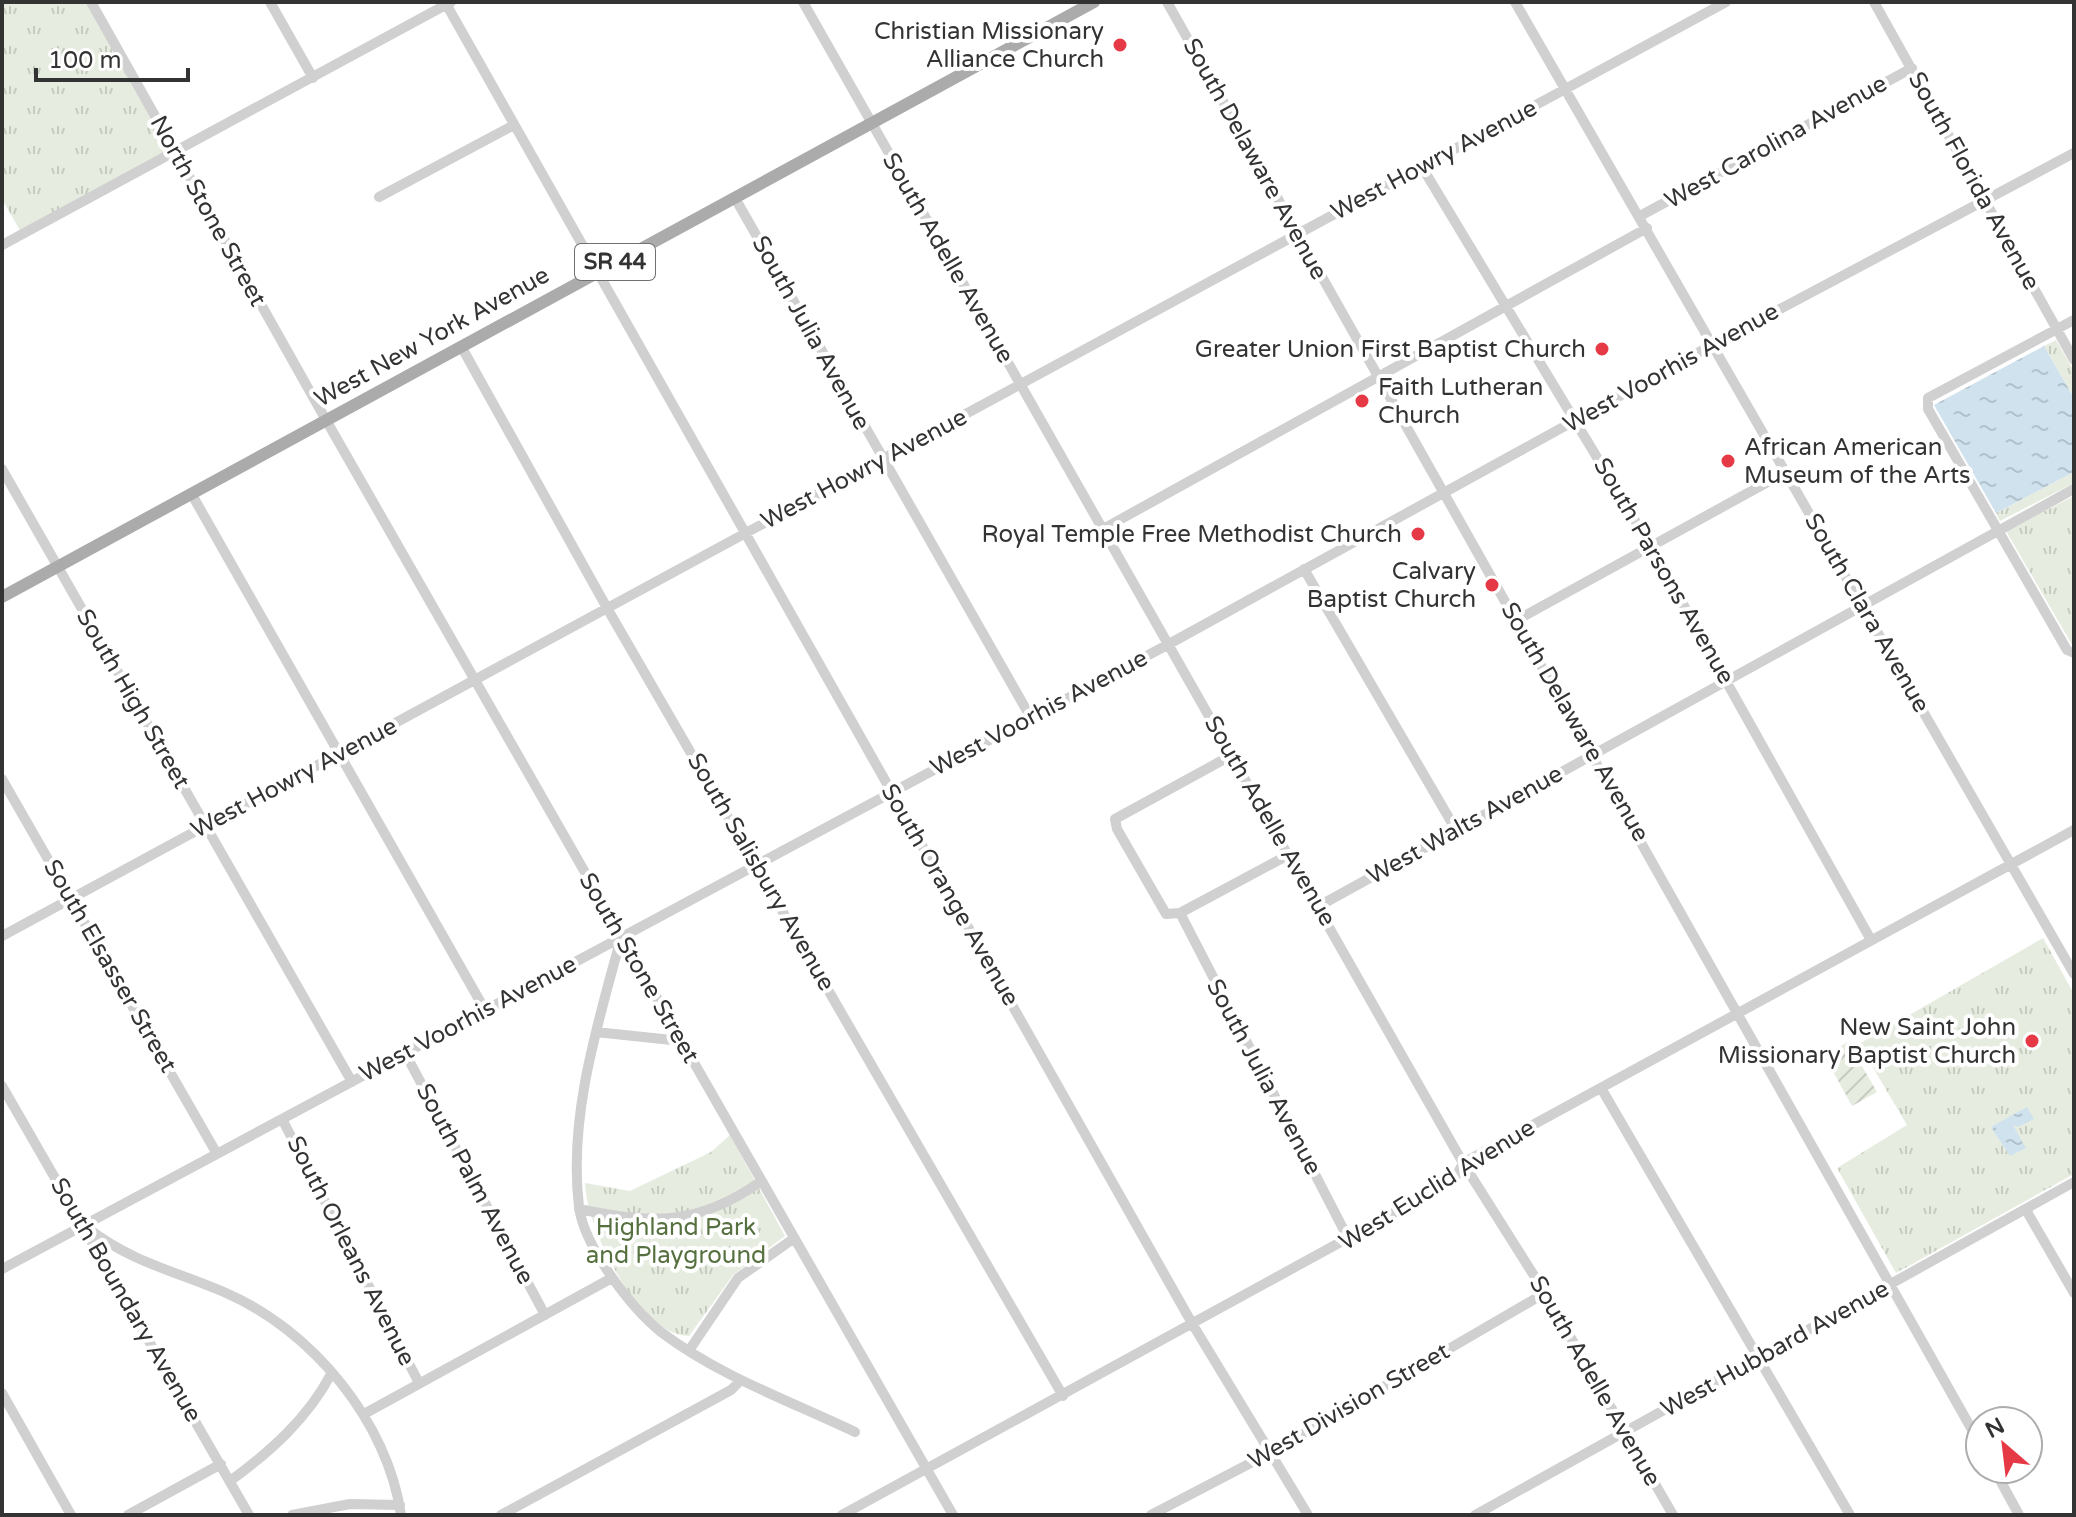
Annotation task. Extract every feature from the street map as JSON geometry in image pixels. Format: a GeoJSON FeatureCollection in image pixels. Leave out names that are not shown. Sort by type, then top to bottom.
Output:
{"type":"FeatureCollection","features":[{"type":"Feature","properties":{"kind":"main road","name":"West New York Avenue"},"geometry":{"type":"LineString","coordinates":[[2,597],[1089,3]]}},
{"type":"Feature","properties":{"kind":"street","name":"North Stone Street"},"geometry":{"type":"LineString","coordinates":[[91,2],[326,420]]}},
{"type":"Feature","properties":{"kind":"street"},"geometry":{"type":"LineString","coordinates":[[270,2],[313,78]]}},
{"type":"Feature","properties":{"kind":"street","name":"South Adelle Avenue"},"geometry":{"type":"LineString","coordinates":[[803,2],[1463,1163],[1545,1293],[1673,1515]]}},
{"type":"Feature","properties":{"kind":"street","name":"South Delaware Avenue"},"geometry":{"type":"LineString","coordinates":[[1167,2],[1296,235],[1594,754],[1964,1415]]}},
{"type":"Feature","properties":{"kind":"street","name":"South Clara Avenue"},"geometry":{"type":"LineString","coordinates":[[1515,2],[2074,974]]}},
{"type":"Feature","properties":{"kind":"street","name":"West Howry Avenue"},"geometry":{"type":"LineString","coordinates":[[2,936],[1726,2]]}},
{"type":"Feature","properties":{"kind":"street","name":"South Florida Avenue"},"geometry":{"type":"LineString","coordinates":[[1874,2],[2074,360]]}},
{"type":"Feature","properties":{"kind":"street"},"geometry":{"type":"LineString","coordinates":[[2,245],[448,3]]}},
{"type":"Feature","properties":{"kind":"street","name":"South Orange Avenue"},"geometry":{"type":"LineString","coordinates":[[448,3],[1193,1325],[1308,1515]]}},
{"type":"Feature","properties":{"kind":"street","name":"West Carolina Avenue"},"geometry":{"type":"LineString","coordinates":[[1640,216],[1912,68]]}},
{"type":"Feature","properties":{"kind":"street"},"geometry":{"type":"LineString","coordinates":[[379,197],[514,125]]}},
{"type":"Feature","properties":{"kind":"street","name":"West Voorhis Avenue"},"geometry":{"type":"LineString","coordinates":[[2,1269],[1169,644],[1714,344],[2074,153]]}},
{"type":"Feature","properties":{"kind":"street","name":"South Parsons Avenue"},"geometry":{"type":"LineString","coordinates":[[1422,167],[1651,547],[1871,940]]}},
{"type":"Feature","properties":{"kind":"street","name":"South Julia Avenue"},"geometry":{"type":"LineString","coordinates":[[735,198],[1031,718]]}},
{"type":"Feature","properties":{"kind":"street","name":"West Carolina Avenue"},"geometry":{"type":"LineString","coordinates":[[1103,529],[1647,228]]}},
{"type":"Feature","properties":{"kind":"street"},"geometry":{"type":"LineString","coordinates":[[2074,320],[1928,398],[1928,409],[2067,650],[2074,653]]}},
{"type":"Feature","properties":{"kind":"street","name":"South Salisbury Avenue"},"geometry":{"type":"LineString","coordinates":[[461,346],[607,608],[1063,1396]]}},
{"type":"Feature","properties":{"kind":"street","name":"South Stone Street"},"geometry":{"type":"LineString","coordinates":[[326,420],[953,1515]]}},
{"type":"Feature","properties":{"kind":"street","name":"South High Street"},"geometry":{"type":"LineString","coordinates":[[2,469],[352,1082]]}},
{"type":"Feature","properties":{"kind":"street"},"geometry":{"type":"LineString","coordinates":[[1517,620],[1786,472]]}},
{"type":"Feature","properties":{"kind":"street","name":"West Walts Avenue"},"geometry":{"type":"LineString","coordinates":[[1319,906],[2074,489]]}},
{"type":"Feature","properties":{"kind":"street"},"geometry":{"type":"LineString","coordinates":[[191,493],[485,1010]]}},
{"type":"Feature","properties":{"kind":"street"},"geometry":{"type":"LineString","coordinates":[[1304,569],[1456,830]]}},
{"type":"Feature","properties":{"kind":"street"},"geometry":{"type":"LineString","coordinates":[[1232,755],[1115,819],[1117,829],[1166,914],[1180,913],[1290,854]]}},
{"type":"Feature","properties":{"kind":"street","name":"South Elsasser Street"},"geometry":{"type":"LineString","coordinates":[[2,779],[217,1154]]}},
{"type":"Feature","properties":{"kind":"street","name":"West Euclid Avenue"},"geometry":{"type":"LineString","coordinates":[[844,1514],[1349,1240],[1454,1180],[1463,1163],[2074,830]]}},
{"type":"Feature","properties":{"kind":"street","name":"South Julia Avenue"},"geometry":{"type":"LineString","coordinates":[[1180,913],[1349,1240]]}},
{"type":"Feature","properties":{"kind":"street"},"geometry":{"type":"LineString","coordinates":[[621,938],[587,1065],[580,1116],[579,1209],[610,1279],[661,1332],[740,1381],[855,1432]]}},
{"type":"Feature","properties":{"kind":"street"},"geometry":{"type":"LineString","coordinates":[[596,1032],[681,1041]]}},
{"type":"Feature","properties":{"kind":"street","name":"South Palm Avenue"},"geometry":{"type":"LineString","coordinates":[[405,1053],[545,1315]]}},
{"type":"Feature","properties":{"kind":"street","name":"South Boundary Avenue"},"geometry":{"type":"LineString","coordinates":[[2,1086],[249,1515]]}},
{"type":"Feature","properties":{"kind":"street"},"geometry":{"type":"LineString","coordinates":[[1601,1088],[1850,1515]]}},
{"type":"Feature","properties":{"kind":"street","name":"South Orleans Avenue"},"geometry":{"type":"LineString","coordinates":[[282,1119],[419,1383]]}},
{"type":"Feature","properties":{"kind":"street"},"geometry":{"type":"LineString","coordinates":[[579,1209],[634,1220],[691,1217],[731,1203],[760,1182]]}},
{"type":"Feature","properties":{"kind":"street","name":"West Hubbard Avenue"},"geometry":{"type":"LineString","coordinates":[[1475,1515],[1892,1286],[2074,1182]]}},
{"type":"Feature","properties":{"kind":"street"},"geometry":{"type":"LineString","coordinates":[[2026,1210],[2074,1293]]}},
{"type":"Feature","properties":{"kind":"street"},"geometry":{"type":"LineString","coordinates":[[84,1225],[117,1251],[262,1310],[331,1374],[364,1414],[375,1435],[400,1510],[350,1504],[292,1515]]}},
{"type":"Feature","properties":{"kind":"street"},"geometry":{"type":"LineString","coordinates":[[690,1349],[738,1278],[793,1239]]}},
{"type":"Feature","properties":{"kind":"street"},"geometry":{"type":"LineString","coordinates":[[364,1414],[610,1279]]}},
{"type":"Feature","properties":{"kind":"street","name":"West Division Street"},"geometry":{"type":"LineString","coordinates":[[1151,1515],[1270,1453],[1545,1293]]}},
{"type":"Feature","properties":{"kind":"street"},"geometry":{"type":"LineString","coordinates":[[230,1481],[289,1431],[320,1395],[331,1374]]}},
{"type":"Feature","properties":{"kind":"street"},"geometry":{"type":"LineString","coordinates":[[501,1515],[731,1390],[740,1381]]}},
{"type":"Feature","properties":{"kind":"street"},"geometry":{"type":"LineString","coordinates":[[2,1393],[71,1515]]}},
{"type":"Feature","properties":{"kind":"street"},"geometry":{"type":"LineString","coordinates":[[128,1515],[221,1464]]}},
{"type":"Feature","properties":{"kind":"street"},"geometry":{"type":"LineString","coordinates":[[2003,1485],[2019,1515]]}},
{"type":"Feature","properties":{"kind":"green space"},"geometry":{"type":"Polygon","coordinates":[[[2,2],[91,2],[174,152],[22,234],[2,199],[2,2]]]}},
{"type":"Feature","properties":{"kind":"green space"},"geometry":{"type":"Polygon","coordinates":[[[2056,340],[2074,371],[2074,398],[2044,346],[2056,340]]]}},
{"type":"Feature","properties":{"kind":"green space"},"geometry":{"type":"Polygon","coordinates":[[[2074,472],[2074,483],[2000,521],[1996,513],[2074,472]]]}},
{"type":"Feature","properties":{"kind":"green space"},"geometry":{"type":"Polygon","coordinates":[[[2074,496],[2074,648],[2006,531],[2074,496]]]}},
{"type":"Feature","properties":{"kind":"green space"},"geometry":{"type":"Polygon","coordinates":[[[2043,938],[2074,994],[2074,1174],[1896,1273],[1837,1168],[1907,1125],[1859,1044],[2043,938]]]}},
{"type":"Feature","properties":{"kind":"green space"},"geometry":{"type":"Polygon","coordinates":[[[1848,1042],[1877,1092],[1852,1106],[1824,1055],[1848,1042]]]}},
{"type":"Feature","properties":{"kind":"green space","name":"Highland Park and Playground"},"geometry":{"type":"Polygon","coordinates":[[[730,1135],[785,1236],[733,1275],[689,1336],[670,1331],[651,1318],[618,1276],[594,1225],[585,1183],[630,1191],[711,1152],[730,1135]]]}},
{"type":"Feature","properties":{"kind":"water"},"geometry":{"type":"Polygon","coordinates":[[[2044,346],[2074,398],[2074,472],[1996,513],[1934,405],[2044,346]]]}},
{"type":"Feature","properties":{"kind":"water"},"geometry":{"type":"Polygon","coordinates":[[[2027,1107],[2034,1119],[2018,1127],[2013,1125],[2026,1148],[2010,1156],[1991,1127],[2027,1107]]]}},
{"type":"Feature","properties":{"kind":"place","name":"Christian Missionary Alliance Church"},"geometry":{"type":"Point","coordinates":[1120,45]}},
{"type":"Feature","properties":{"kind":"place","name":"Greater Union First Baptist Church"},"geometry":{"type":"Point","coordinates":[1602,349]}},
{"type":"Feature","properties":{"kind":"place","name":"Faith Lutheran Church"},"geometry":{"type":"Point","coordinates":[1362,401]}},
{"type":"Feature","properties":{"kind":"place","name":"African American Museum of the Arts"},"geometry":{"type":"Point","coordinates":[1728,461]}},
{"type":"Feature","properties":{"kind":"place","name":"Royal Temple Free Methodist Church"},"geometry":{"type":"Point","coordinates":[1418,534]}},
{"type":"Feature","properties":{"kind":"place","name":"Calvary Baptist Church"},"geometry":{"type":"Point","coordinates":[1492,585]}},
{"type":"Feature","properties":{"kind":"place","name":"New Saint John Missionary Baptist Church"},"geometry":{"type":"Point","coordinates":[2032,1041]}}]}
